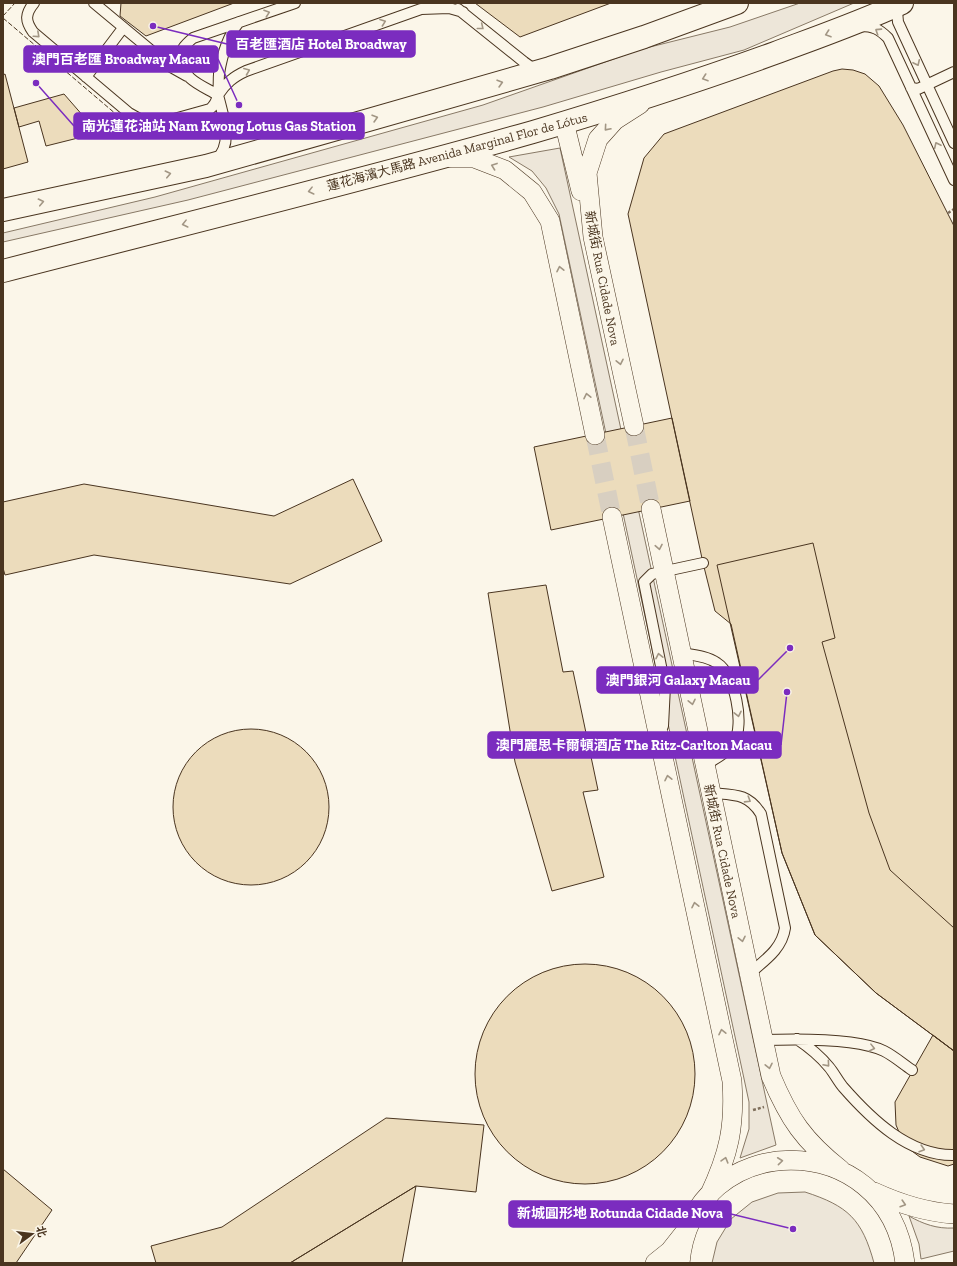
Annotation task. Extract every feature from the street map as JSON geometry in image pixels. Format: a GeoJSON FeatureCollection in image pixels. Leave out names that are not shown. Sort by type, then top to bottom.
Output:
{"type":"FeatureCollection","features":[{"type":"Feature","properties":{"kind":"main road"},"geometry":{"type":"LineString","coordinates":[[3,210],[206,166],[550,68],[644,38],[709,9],[737,3]]}},
{"type":"Feature","properties":{"kind":"main road","name":"蓮花海濱大馬路 Avenida Marginal Flor de Lótus"},"geometry":{"type":"LineString","coordinates":[[3,271],[441,158],[564,122],[663,92],[853,25],[903,3]]}},
{"type":"Feature","properties":{"kind":"street","name":"新城街 Rua Cidade Nova"},"geometry":{"type":"LineString","coordinates":[[634,426],[593,237],[587,173],[598,139],[614,120],[663,92]]}},
{"type":"Feature","properties":{"kind":"street"},"geometry":{"type":"LineString","coordinates":[[564,122],[593,237]]}},
{"type":"Feature","properties":{"kind":"street"},"geometry":{"type":"LineString","coordinates":[[441,158],[474,158],[506,170],[532,192],[550,221],[595,435]]}},
{"type":"Feature","properties":{"kind":"street","name":"新城街 Rua Cidade Nova"},"geometry":{"type":"LineString","coordinates":[[651,509],[771,1076],[782,1104],[798,1129],[818,1152],[868,1189]]}},
{"type":"Feature","properties":{"kind":"street"},"geometry":{"type":"LineString","coordinates":[[612,517],[732,1081],[734,1114],[730,1141],[724,1162],[709,1196]]}},
{"type":"Feature","properties":{"kind":"street"},"geometry":{"type":"LineString","coordinates":[[680,1263],[681,1250],[689,1227],[698,1210],[709,1196],[725,1182],[742,1171],[761,1164],[781,1160],[808,1161],[841,1170]]}},
{"type":"Feature","properties":{"kind":"street"},"geometry":{"type":"LineString","coordinates":[[868,1189],[894,1202],[916,1208],[954,1214]]}},
{"type":"Feature","properties":{"kind":"street"},"geometry":{"type":"LineString","coordinates":[[868,1189],[890,1216],[903,1249],[905,1263]]}},
{"type":"Feature","properties":{"kind":"street"},"geometry":{"type":"LineString","coordinates":[[655,1263],[670,1251],[689,1227]]}},
{"type":"Feature","properties":{"kind":"lane"},"geometry":{"type":"LineString","coordinates":[[34,3],[28,10],[26,17],[28,26],[33,32],[129,113],[145,122],[156,124],[210,109],[214,105],[225,84],[233,77],[246,71],[421,9],[449,8],[463,12]]}},
{"type":"Feature","properties":{"kind":"lane"},"geometry":{"type":"LineString","coordinates":[[94,3],[171,67],[218,95]]}},
{"type":"Feature","properties":{"kind":"lane"},"geometry":{"type":"LineString","coordinates":[[188,77],[182,69],[181,54],[185,44],[193,38],[295,3]]}},
{"type":"Feature","properties":{"kind":"lane"},"geometry":{"type":"LineString","coordinates":[[450,3],[531,67],[550,68]]}},
{"type":"Feature","properties":{"kind":"lane"},"geometry":{"type":"LineString","coordinates":[[903,3],[897,11],[898,22],[954,143]]}},
{"type":"Feature","properties":{"kind":"lane"},"geometry":{"type":"LineString","coordinates":[[206,166],[217,160],[225,148],[226,127],[218,95],[219,74],[226,43],[239,22]]}},
{"type":"Feature","properties":{"kind":"lane"},"geometry":{"type":"LineString","coordinates":[[853,25],[870,26],[880,29],[888,38],[954,180]]}},
{"type":"Feature","properties":{"kind":"lane"},"geometry":{"type":"LineString","coordinates":[[86,77],[124,28]]}},
{"type":"Feature","properties":{"kind":"lane"},"geometry":{"type":"LineString","coordinates":[[911,88],[918,89],[954,72]]}},
{"type":"Feature","properties":{"kind":"lane"},"geometry":{"type":"LineString","coordinates":[[662,750],[665,686],[644,586],[649,576],[664,571],[703,563]]}},
{"type":"Feature","properties":{"kind":"lane"},"geometry":{"type":"LineString","coordinates":[[681,653],[716,662],[725,668],[730,678],[734,693],[740,724],[738,735],[734,744],[705,765]]}},
{"type":"Feature","properties":{"kind":"lane"},"geometry":{"type":"LineString","coordinates":[[711,793],[738,795],[747,798],[755,805],[761,814],[763,822],[785,928],[784,938],[779,947],[749,974]]}},
{"type":"Feature","properties":{"kind":"lane"},"geometry":{"type":"LineString","coordinates":[[764,1040],[797,1039],[852,1043],[882,1050],[912,1070]]}},
{"type":"Feature","properties":{"kind":"lane"},"geometry":{"type":"LineString","coordinates":[[797,1039],[816,1052],[860,1105],[889,1132],[912,1146],[944,1156],[954,1155]]}},
{"type":"Feature","properties":{"kind":"path"},"geometry":{"type":"LineString","coordinates":[[948,213],[954,209]]}},
{"type":"Feature","properties":{"kind":"path"},"geometry":{"type":"LineString","coordinates":[[734,1114],[782,1104]]}},
{"type":"Feature","properties":{"kind":"shaded area"},"geometry":{"type":"Polygon","coordinates":[[[800,3],[854,3],[744,50],[661,72],[543,107],[188,200],[3,242],[3,233],[155,197],[483,105],[642,49],[730,27],[800,3]]]}},
{"type":"Feature","properties":{"kind":"shaded area"},"geometry":{"type":"Polygon","coordinates":[[[560,148],[776,1145],[740,1158],[749,1129],[749,1102],[559,214],[546,188],[532,171],[509,157],[560,148]]]}},
{"type":"Feature","properties":{"kind":"shaded area"},"geometry":{"type":"Polygon","coordinates":[[[805,1192],[832,1203],[843,1209],[851,1216],[864,1235],[874,1263],[712,1263],[717,1242],[731,1219],[752,1202],[778,1193],[805,1192]]]}},
{"type":"Feature","properties":{"kind":"shaded area"},"geometry":{"type":"Polygon","coordinates":[[[909,1216],[930,1225],[942,1228],[954,1228],[954,1251],[921,1259],[919,1244],[909,1216]]]}},
{"type":"Feature","properties":{"kind":"building"},"geometry":{"type":"Polygon","coordinates":[[[121,3],[234,3],[146,36],[120,16],[121,3]]]}},
{"type":"Feature","properties":{"kind":"building"},"geometry":{"type":"Polygon","coordinates":[[[475,3],[611,3],[520,37],[475,3]]]}},
{"type":"Feature","properties":{"kind":"building"},"geometry":{"type":"Polygon","coordinates":[[[842,69],[853,70],[865,74],[879,86],[903,125],[954,226],[954,1051],[876,993],[815,935],[782,853],[731,624],[715,611],[703,563],[628,214],[644,158],[664,134],[833,71],[842,69]]]}},
{"type":"Feature","properties":{"kind":"building"},"geometry":{"type":"Polygon","coordinates":[[[5,74],[28,162],[3,169],[3,75],[5,74]]]}},
{"type":"Feature","properties":{"kind":"building"},"geometry":{"type":"Polygon","coordinates":[[[64,94],[98,133],[46,146],[39,121],[19,127],[14,108],[64,94]]]}},
{"type":"Feature","properties":{"kind":"building"},"geometry":{"type":"Polygon","coordinates":[[[672,418],[690,501],[551,530],[534,447],[672,418]]]}},
{"type":"Feature","properties":{"kind":"building"},"geometry":{"type":"Polygon","coordinates":[[[353,479],[382,541],[290,584],[94,555],[5,575],[3,568],[3,502],[84,484],[274,516],[353,479]]]}},
{"type":"Feature","properties":{"kind":"building"},"geometry":{"type":"Polygon","coordinates":[[[813,543],[835,638],[822,642],[869,813],[890,870],[954,928],[954,1051],[876,993],[815,935],[782,853],[717,565],[813,543]]]}},
{"type":"Feature","properties":{"kind":"building"},"geometry":{"type":"Polygon","coordinates":[[[546,585],[563,672],[573,671],[598,790],[583,792],[604,877],[552,891],[515,762],[488,593],[546,585]]]}},
{"type":"Feature","properties":{"kind":"building"},"geometry":{"type":"Polygon","coordinates":[[[243,729],[259,729],[274,732],[288,738],[306,752],[320,770],[326,784],[329,807],[326,830],[320,844],[306,862],[288,876],[274,882],[259,885],[243,885],[228,882],[214,876],[196,862],[186,850],[176,830],[173,815],[173,799],[176,784],[182,770],[196,752],[208,742],[228,732],[243,729]]]}},
{"type":"Feature","properties":{"kind":"building"},"geometry":{"type":"Polygon","coordinates":[[[574,964],[596,964],[617,968],[627,972],[646,982],[663,996],[677,1013],[687,1032],[693,1052],[695,1074],[693,1096],[687,1116],[677,1135],[663,1152],[646,1166],[617,1180],[596,1184],[574,1184],[553,1180],[533,1171],[515,1159],[500,1144],[488,1126],[479,1106],[475,1085],[475,1063],[479,1042],[488,1022],[500,1004],[515,989],[533,977],[553,968],[574,964]]]}},
{"type":"Feature","properties":{"kind":"building"},"geometry":{"type":"Polygon","coordinates":[[[933,1035],[954,1051],[954,1164],[948,1166],[920,1157],[905,1146],[896,1125],[895,1102],[933,1035]]]}},
{"type":"Feature","properties":{"kind":"building"},"geometry":{"type":"Polygon","coordinates":[[[386,1118],[484,1125],[476,1192],[416,1186],[290,1263],[156,1263],[151,1246],[222,1227],[386,1118]]]}},
{"type":"Feature","properties":{"kind":"building"},"geometry":{"type":"Polygon","coordinates":[[[3,1169],[52,1210],[16,1263],[3,1263],[3,1169]]]}},
{"type":"Feature","properties":{"kind":"building"},"geometry":{"type":"Polygon","coordinates":[[[416,1186],[402,1263],[290,1263],[416,1186]]]}},
{"type":"Feature","properties":{"kind":"tunnel"},"geometry":{"type":"LineString","coordinates":[[634,426],[651,509]]}},
{"type":"Feature","properties":{"kind":"tunnel"},"geometry":{"type":"LineString","coordinates":[[595,435],[612,517]]}},
{"type":"Feature","properties":{"kind":"fence"},"geometry":{"type":"LineString","coordinates":[[3,16],[15,3]]}},
{"type":"Feature","properties":{"kind":"fence"},"geometry":{"type":"LineString","coordinates":[[3,18],[137,132]]}},
{"type":"Feature","properties":{"kind":"place","name":"百老匯酒店 Hotel Broadway"},"geometry":{"type":"Point","coordinates":[153,26]}},
{"type":"Feature","properties":{"kind":"place","name":"南光蓮花油站 Nam Kwong Lotus Gas Station"},"geometry":{"type":"Point","coordinates":[36,83]}},
{"type":"Feature","properties":{"kind":"place","name":"澳門百老匯 Broadway Macau"},"geometry":{"type":"Point","coordinates":[239,105]}},
{"type":"Feature","properties":{"kind":"place","name":"澳門銀河 Galaxy Macau"},"geometry":{"type":"Point","coordinates":[790,648]}},
{"type":"Feature","properties":{"kind":"place","name":"澳門麗思卡爾頓酒店 The Ritz-Carlton Macau"},"geometry":{"type":"Point","coordinates":[787,692]}},
{"type":"Feature","properties":{"kind":"place","name":"新城圓形地 Rotunda Cidade Nova"},"geometry":{"type":"Point","coordinates":[793,1229]}}]}
